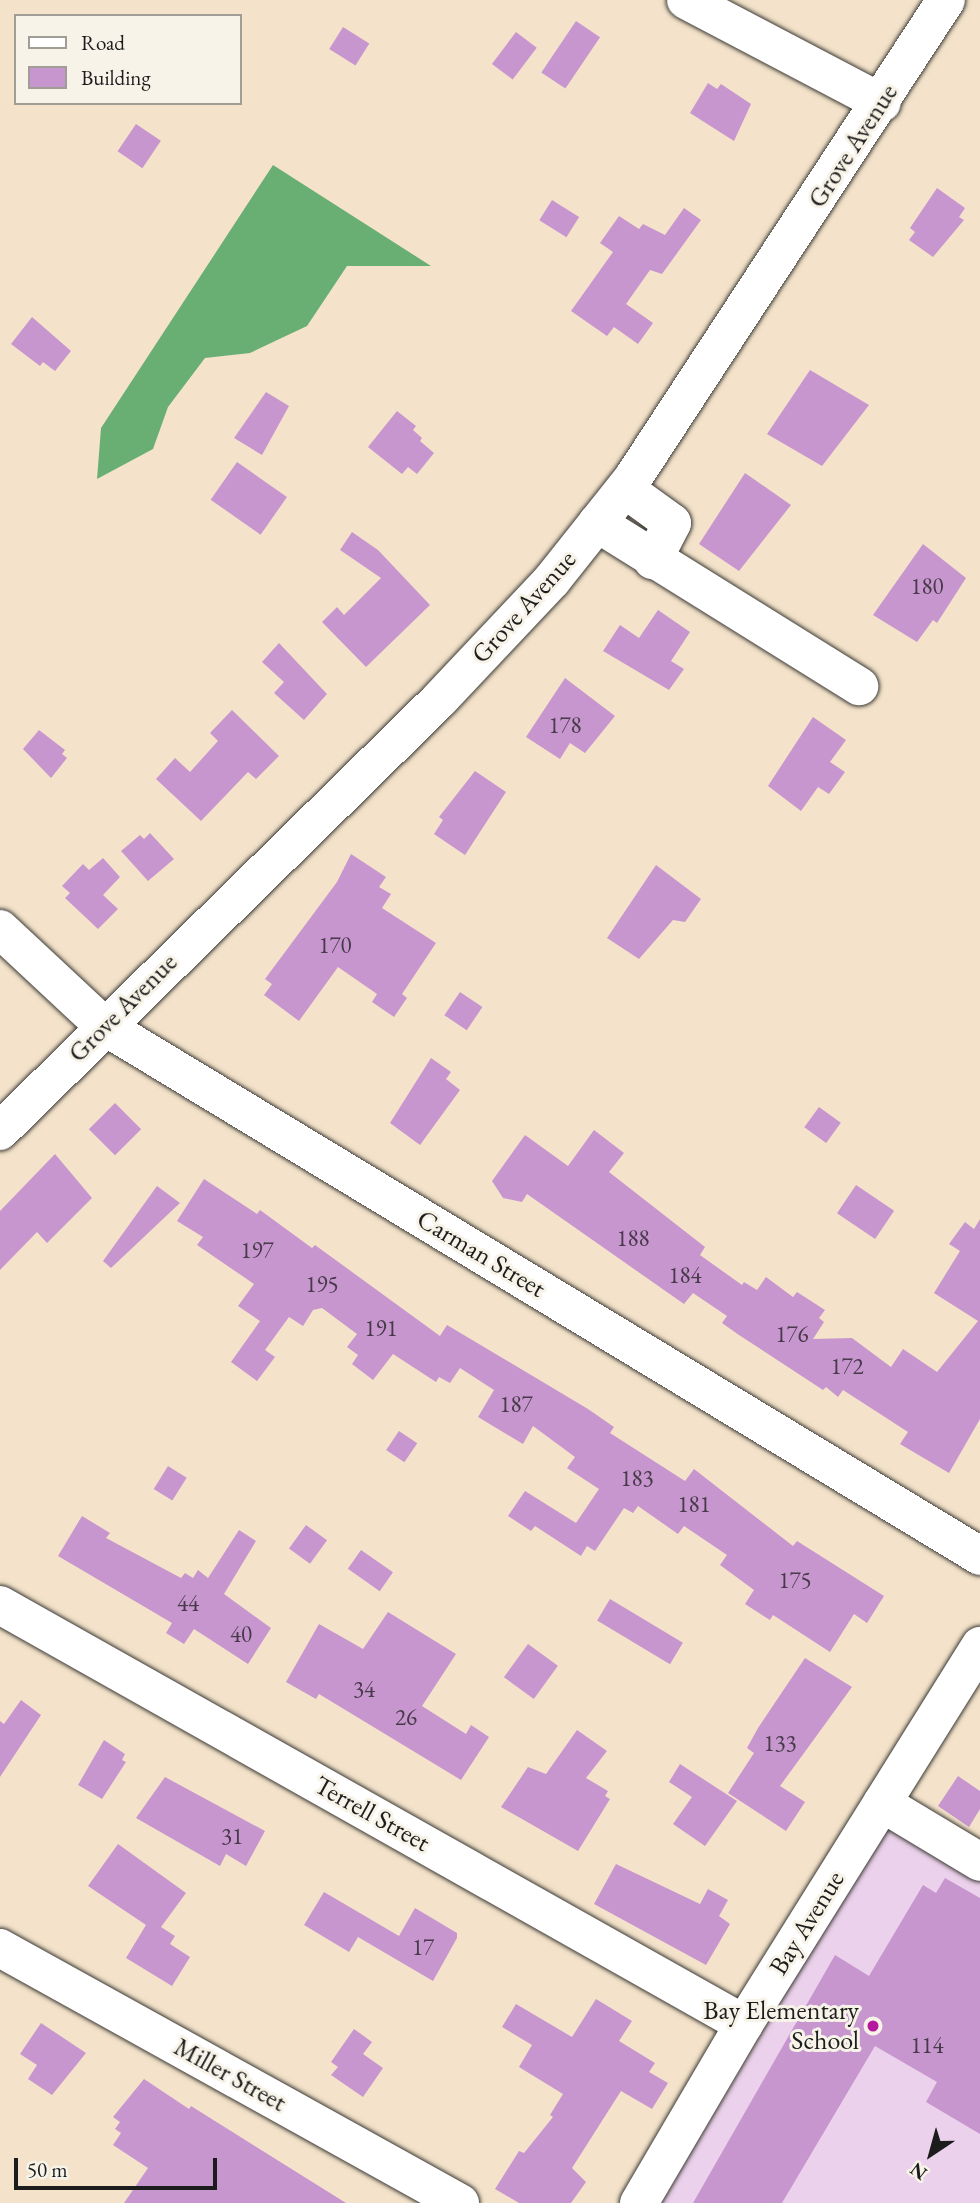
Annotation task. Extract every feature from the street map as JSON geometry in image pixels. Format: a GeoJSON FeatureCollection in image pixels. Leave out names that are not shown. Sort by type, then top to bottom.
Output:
{"type":"FeatureCollection","features":[{"type":"Feature","properties":{"kind":"street"},"geometry":{"type":"LineString","coordinates":[[686,0],[882,103]]}},
{"type":"Feature","properties":{"kind":"street","name":"Grove Avenue"},"geometry":{"type":"LineString","coordinates":[[0,1131],[440,699],[552,580],[625,489],[882,103],[946,0]]}},
{"type":"Feature","properties":{"kind":"street"},"geometry":{"type":"LineString","coordinates":[[625,489],[672,523],[653,560]]}},
{"type":"Feature","properties":{"kind":"street"},"geometry":{"type":"LineString","coordinates":[[597,523],[859,686]]}},
{"type":"Feature","properties":{"kind":"street","name":"Carman Street"},"geometry":{"type":"LineString","coordinates":[[0,929],[104,1026],[980,1556]]}},
{"type":"Feature","properties":{"kind":"street","name":"Terrell Street"},"geometry":{"type":"LineString","coordinates":[[0,1605],[744,2024]]}},
{"type":"Feature","properties":{"kind":"street","name":"Bay Avenue"},"geometry":{"type":"LineString","coordinates":[[639,2203],[744,2024],[980,1646]]}},
{"type":"Feature","properties":{"kind":"street"},"geometry":{"type":"LineString","coordinates":[[882,1803],[980,1862]]}},
{"type":"Feature","properties":{"kind":"street","name":"Miller Street"},"geometry":{"type":"LineString","coordinates":[[0,1948],[460,2203]]}},
{"type":"Feature","properties":{"kind":"shaded area","name":"Bay Elementary School"},"geometry":{"type":"Polygon","coordinates":[[[903,1796],[980,1848],[980,2203],[661,2203],[903,1796]]]}},
{"type":"Feature","properties":{"kind":"green space"},"geometry":{"type":"Polygon","coordinates":[[[273,165],[431,266],[347,266],[307,326],[250,353],[205,358],[168,407],[153,449],[97,479],[101,428],[273,165]]]}},
{"type":"Feature","properties":{"kind":"building"},"geometry":{"type":"Polygon","coordinates":[[[576,21],[600,37],[565,89],[541,72],[576,21]]]}},
{"type":"Feature","properties":{"kind":"building"},"geometry":{"type":"Polygon","coordinates":[[[343,27],[369,43],[356,65],[329,49],[343,27]]]}},
{"type":"Feature","properties":{"kind":"building"},"geometry":{"type":"Polygon","coordinates":[[[516,32],[537,48],[513,80],[492,64],[516,32]]]}},
{"type":"Feature","properties":{"kind":"building"},"geometry":{"type":"Polygon","coordinates":[[[708,83],[717,89],[721,84],[751,104],[734,141],[690,113],[708,83]]]}},
{"type":"Feature","properties":{"kind":"building"},"geometry":{"type":"Polygon","coordinates":[[[136,124],[161,141],[142,168],[118,151],[136,124]]]}},
{"type":"Feature","properties":{"kind":"building"},"geometry":{"type":"Polygon","coordinates":[[[937,188],[965,208],[959,217],[964,220],[933,257],[909,240],[915,232],[910,228],[937,188]]]}},
{"type":"Feature","properties":{"kind":"building"},"geometry":{"type":"Polygon","coordinates":[[[552,200],[579,217],[566,237],[539,220],[552,200]]]}},
{"type":"Feature","properties":{"kind":"building"},"geometry":{"type":"Polygon","coordinates":[[[684,208],[701,220],[662,274],[650,270],[626,304],[653,323],[638,344],[614,327],[607,336],[571,311],[613,252],[600,243],[619,216],[639,229],[643,224],[665,235],[684,208]]]}},
{"type":"Feature","properties":{"kind":"building"},"geometry":{"type":"Polygon","coordinates":[[[32,317],[71,351],[55,371],[43,362],[40,366],[11,344],[32,317]]]}},
{"type":"Feature","properties":{"kind":"building"},"geometry":{"type":"Polygon","coordinates":[[[810,370],[869,405],[822,466],[767,434],[810,370]]]}},
{"type":"Feature","properties":{"kind":"building"},"geometry":{"type":"Polygon","coordinates":[[[266,392],[289,406],[262,455],[234,438],[266,392]]]}},
{"type":"Feature","properties":{"kind":"building"},"geometry":{"type":"Polygon","coordinates":[[[397,411],[416,426],[413,430],[422,438],[420,441],[434,453],[417,474],[408,467],[402,474],[368,447],[397,411]]]}},
{"type":"Feature","properties":{"kind":"building"},"geometry":{"type":"Polygon","coordinates":[[[237,462],[287,497],[261,535],[211,500],[237,462]]]}},
{"type":"Feature","properties":{"kind":"building"},"geometry":{"type":"Polygon","coordinates":[[[745,473],[791,505],[739,571],[699,544],[745,473]]]}},
{"type":"Feature","properties":{"kind":"building"},"geometry":{"type":"Polygon","coordinates":[[[352,532],[378,550],[430,605],[366,667],[322,622],[337,607],[344,615],[381,578],[340,550],[352,532]]]}},
{"type":"Feature","properties":{"kind":"building"},"geometry":{"type":"Polygon","coordinates":[[[923,544],[966,578],[937,623],[933,620],[917,642],[873,615],[923,544]]]}},
{"type":"Feature","properties":{"kind":"building"},"geometry":{"type":"Polygon","coordinates":[[[658,610],[690,632],[671,661],[684,669],[669,690],[603,651],[620,625],[639,638],[658,610]]]}},
{"type":"Feature","properties":{"kind":"building"},"geometry":{"type":"Polygon","coordinates":[[[279,643],[327,694],[304,720],[274,693],[284,682],[262,662],[279,643]]]}},
{"type":"Feature","properties":{"kind":"building"},"geometry":{"type":"Polygon","coordinates":[[[565,678],[615,716],[585,753],[570,743],[560,759],[526,737],[565,678]]]}},
{"type":"Feature","properties":{"kind":"building"},"geometry":{"type":"Polygon","coordinates":[[[232,710],[279,756],[256,779],[248,772],[201,821],[156,779],[175,758],[190,772],[218,741],[210,733],[232,710]]]}},
{"type":"Feature","properties":{"kind":"building"},"geometry":{"type":"Polygon","coordinates":[[[813,717],[846,740],[830,762],[845,772],[829,794],[818,787],[801,811],[768,786],[813,717]]]}},
{"type":"Feature","properties":{"kind":"building"},"geometry":{"type":"Polygon","coordinates":[[[39,730],[65,750],[62,754],[67,758],[51,778],[23,749],[39,730]]]}},
{"type":"Feature","properties":{"kind":"building"},"geometry":{"type":"Polygon","coordinates":[[[475,771],[506,792],[465,855],[434,834],[443,820],[439,817],[475,771]]]}},
{"type":"Feature","properties":{"kind":"building"},"geometry":{"type":"Polygon","coordinates":[[[150,833],[174,859],[148,881],[121,851],[140,835],[144,839],[150,833]]]}},
{"type":"Feature","properties":{"kind":"building"},"geometry":{"type":"Polygon","coordinates":[[[351,854],[386,877],[379,887],[391,894],[382,908],[436,943],[402,994],[407,998],[394,1017],[372,1002],[377,994],[338,967],[299,1021],[264,995],[272,984],[265,979],[337,882],[351,854]]]}},
{"type":"Feature","properties":{"kind":"building"},"geometry":{"type":"Polygon","coordinates":[[[103,858],[120,877],[103,895],[118,909],[98,929],[65,898],[70,893],[62,886],[83,864],[89,870],[103,858]]]}},
{"type":"Feature","properties":{"kind":"building"},"geometry":{"type":"Polygon","coordinates":[[[656,865],[701,899],[685,922],[673,920],[639,959],[607,938],[656,865]]]}},
{"type":"Feature","properties":{"kind":"building"},"geometry":{"type":"Polygon","coordinates":[[[460,992],[482,1007],[467,1030],[444,1015],[460,992]]]}},
{"type":"Feature","properties":{"kind":"building"},"geometry":{"type":"Polygon","coordinates":[[[431,1058],[451,1072],[446,1079],[460,1090],[420,1145],[390,1123],[431,1058]]]}},
{"type":"Feature","properties":{"kind":"building"},"geometry":{"type":"Polygon","coordinates":[[[115,1103],[141,1129],[115,1155],[89,1129],[115,1103]]]}},
{"type":"Feature","properties":{"kind":"building"},"geometry":{"type":"Polygon","coordinates":[[[819,1107],[841,1123],[826,1143],[804,1127],[819,1107]]]}},
{"type":"Feature","properties":{"kind":"building"},"geometry":{"type":"Polygon","coordinates":[[[594,1130],[624,1153],[609,1172],[705,1247],[700,1255],[742,1285],[744,1282],[757,1290],[766,1277],[793,1297],[797,1292],[825,1310],[819,1318],[824,1322],[813,1339],[852,1338],[891,1367],[903,1349],[937,1372],[978,1321],[934,1293],[960,1251],[949,1244],[965,1222],[974,1229],[980,1219],[980,1419],[949,1473],[900,1444],[908,1432],[843,1390],[838,1397],[826,1387],[823,1390],[722,1323],[727,1316],[693,1293],[684,1304],[527,1194],[522,1202],[503,1198],[492,1181],[525,1135],[568,1166],[594,1130]]]}},
{"type":"Feature","properties":{"kind":"building"},"geometry":{"type":"Polygon","coordinates":[[[55,1154],[92,1198],[47,1243],[37,1232],[0,1270],[0,1211],[55,1154]]]}},
{"type":"Feature","properties":{"kind":"building"},"geometry":{"type":"Polygon","coordinates":[[[204,1179],[257,1214],[260,1210],[312,1248],[315,1245],[440,1336],[447,1325],[588,1409],[614,1427],[610,1433],[685,1481],[694,1469],[793,1546],[797,1541],[884,1596],[867,1623],[854,1614],[830,1652],[773,1615],[770,1620],[745,1604],[754,1590],[720,1565],[727,1555],[684,1526],[678,1534],[638,1506],[633,1513],[624,1508],[595,1551],[587,1546],[581,1556],[535,1526],[531,1531],[508,1516],[525,1491],[576,1523],[599,1489],[567,1468],[575,1457],[533,1426],[523,1444],[478,1417],[494,1390],[460,1368],[450,1383],[439,1377],[436,1382],[393,1354],[373,1380],[352,1364],[358,1355],[347,1347],[357,1334],[322,1308],[313,1310],[303,1326],[289,1317],[265,1350],[275,1357],[257,1381],[231,1362],[260,1321],[238,1306],[254,1284],[197,1245],[203,1237],[177,1221],[204,1179]]]}},
{"type":"Feature","properties":{"kind":"building"},"geometry":{"type":"Polygon","coordinates":[[[856,1185],[894,1211],[875,1239],[837,1213],[856,1185]]]}},
{"type":"Feature","properties":{"kind":"building"},"geometry":{"type":"Polygon","coordinates":[[[157,1186],[180,1203],[111,1268],[103,1261],[157,1186]]]}},
{"type":"Feature","properties":{"kind":"building"},"geometry":{"type":"Polygon","coordinates":[[[399,1431],[417,1443],[404,1462],[386,1450],[399,1431]]]}},
{"type":"Feature","properties":{"kind":"building"},"geometry":{"type":"Polygon","coordinates":[[[168,1466],[187,1478],[172,1501],[154,1489],[168,1466]]]}},
{"type":"Feature","properties":{"kind":"building"},"geometry":{"type":"Polygon","coordinates":[[[82,1516],[110,1533],[106,1538],[181,1578],[185,1573],[193,1578],[198,1570],[208,1578],[239,1530],[256,1541],[224,1594],[271,1628],[248,1664],[194,1629],[184,1644],[166,1633],[172,1623],[58,1556],[82,1516]]]}},
{"type":"Feature","properties":{"kind":"building"},"geometry":{"type":"Polygon","coordinates":[[[306,1525],[327,1540],[310,1564],[289,1548],[306,1525]]]}},
{"type":"Feature","properties":{"kind":"building"},"geometry":{"type":"Polygon","coordinates":[[[361,1550],[393,1572],[380,1591],[348,1569],[361,1550]]]}},
{"type":"Feature","properties":{"kind":"building"},"geometry":{"type":"Polygon","coordinates":[[[610,1599],[683,1643],[670,1664],[597,1620],[610,1599]]]}},
{"type":"Feature","properties":{"kind":"building"},"geometry":{"type":"Polygon","coordinates":[[[388,1612],[456,1654],[422,1706],[466,1734],[471,1725],[489,1737],[461,1780],[319,1694],[316,1699],[286,1682],[319,1624],[363,1649],[388,1612]]]}},
{"type":"Feature","properties":{"kind":"building"},"geometry":{"type":"Polygon","coordinates":[[[528,1644],[558,1666],[534,1699],[504,1677],[528,1644]]]}},
{"type":"Feature","properties":{"kind":"building"},"geometry":{"type":"Polygon","coordinates":[[[805,1658],[852,1687],[780,1786],[805,1802],[786,1831],[728,1793],[754,1753],[747,1748],[758,1728],[805,1658]]]}},
{"type":"Feature","properties":{"kind":"building"},"geometry":{"type":"Polygon","coordinates":[[[21,1700],[41,1715],[0,1777],[0,1721],[4,1724],[21,1700]]]}},
{"type":"Feature","properties":{"kind":"building"},"geometry":{"type":"Polygon","coordinates":[[[577,1730],[607,1751],[586,1778],[608,1791],[605,1796],[610,1799],[578,1851],[501,1807],[528,1767],[546,1774],[577,1730]]]}},
{"type":"Feature","properties":{"kind":"building"},"geometry":{"type":"Polygon","coordinates":[[[104,1740],[125,1754],[122,1760],[126,1762],[102,1799],[78,1785],[104,1740]]]}},
{"type":"Feature","properties":{"kind":"building"},"geometry":{"type":"Polygon","coordinates":[[[680,1764],[737,1801],[705,1846],[673,1824],[692,1797],[669,1782],[680,1764]]]}},
{"type":"Feature","properties":{"kind":"building"},"geometry":{"type":"Polygon","coordinates":[[[958,1776],[980,1791],[980,1809],[969,1827],[938,1806],[958,1776]]]}},
{"type":"Feature","properties":{"kind":"building"},"geometry":{"type":"Polygon","coordinates":[[[165,1777],[265,1831],[246,1866],[226,1854],[220,1866],[136,1818],[165,1777]]]}},
{"type":"Feature","properties":{"kind":"building"},"geometry":{"type":"Polygon","coordinates":[[[118,1844],[186,1893],[161,1927],[175,1936],[170,1944],[190,1957],[172,1986],[126,1958],[146,1925],[88,1886],[118,1844]]]}},
{"type":"Feature","properties":{"kind":"building"},"geometry":{"type":"Polygon","coordinates":[[[616,1864],[700,1904],[708,1889],[728,1900],[719,1916],[730,1924],[706,1965],[594,1904],[616,1864]]]}},
{"type":"Feature","properties":{"kind":"building"},"geometry":{"type":"Polygon","coordinates":[[[945,1878],[980,1898],[980,2134],[926,2102],[937,2082],[875,2046],[782,2203],[693,2203],[835,1955],[869,1976],[923,1885],[936,1893],[945,1878]]]}},
{"type":"Feature","properties":{"kind":"building"},"geometry":{"type":"Polygon","coordinates":[[[324,1892],[399,1936],[415,1908],[457,1933],[457,1938],[433,1981],[358,1937],[349,1952],[304,1925],[324,1892]]]}},
{"type":"Feature","properties":{"kind":"building"},"geometry":{"type":"Polygon","coordinates":[[[596,1999],[632,2021],[619,2041],[655,2063],[649,2072],[668,2083],[652,2109],[621,2091],[572,2168],[586,2182],[571,2203],[519,2203],[495,2189],[519,2151],[524,2153],[553,2117],[550,2115],[563,2094],[519,2067],[532,2045],[502,2027],[516,2004],[572,2037],[596,1999]]]}},
{"type":"Feature","properties":{"kind":"building"},"geometry":{"type":"Polygon","coordinates":[[[41,2023],[86,2053],[52,2095],[28,2079],[37,2065],[20,2054],[41,2023]]]}},
{"type":"Feature","properties":{"kind":"building"},"geometry":{"type":"Polygon","coordinates":[[[354,2029],[372,2042],[363,2054],[383,2068],[363,2097],[331,2075],[338,2067],[331,2062],[354,2029]]]}},
{"type":"Feature","properties":{"kind":"building"},"geometry":{"type":"Polygon","coordinates":[[[144,2079],[346,2203],[124,2203],[148,2168],[113,2145],[121,2133],[115,2129],[120,2122],[113,2117],[144,2079]]]}},
{"type":"Feature","properties":{"kind":"place","name":"Bay Elementary School"},"geometry":{"type":"Point","coordinates":[873,2026]}}]}
